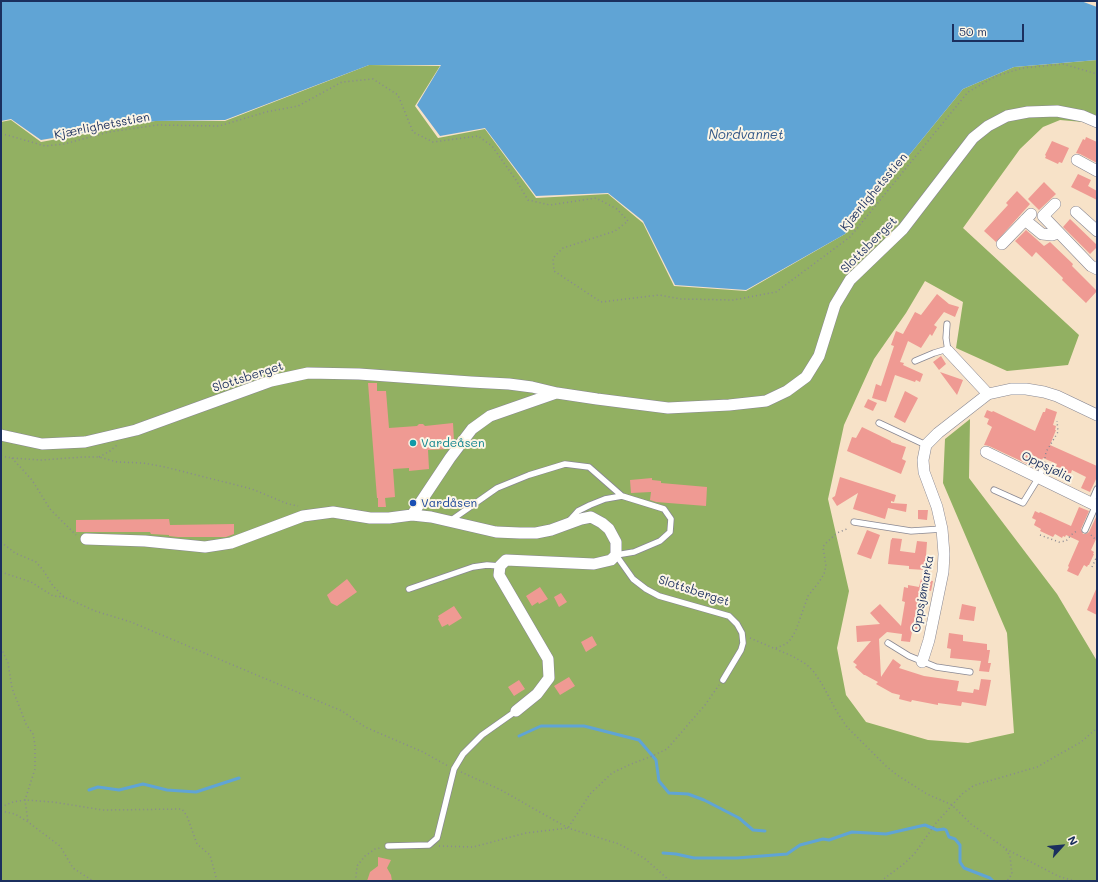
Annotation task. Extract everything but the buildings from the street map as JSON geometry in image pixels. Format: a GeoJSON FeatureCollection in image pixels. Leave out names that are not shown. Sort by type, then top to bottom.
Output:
{"type":"FeatureCollection","features":[{"type":"Feature","properties":{"kind":"street","name":"Slottsberget"},"geometry":{"type":"LineString","coordinates":[[1,435],[42,444],[86,442],[136,430],[271,381],[308,373],[359,374],[509,384],[532,387],[557,393],[668,408],[729,405],[766,401],[787,391],[806,377],[819,356],[836,305],[850,280],[903,229],[928,199],[950,166],[973,138],[988,126],[1007,116],[1028,112],[1057,111],[1083,116],[1097,122]]}},
{"type":"Feature","properties":{"kind":"street"},"geometry":{"type":"LineString","coordinates":[[1077,160],[1097,171]]}},
{"type":"Feature","properties":{"kind":"street"},"geometry":{"type":"LineString","coordinates":[[1055,204],[1044,216],[1058,233],[1097,269]]}},
{"type":"Feature","properties":{"kind":"street"},"geometry":{"type":"LineString","coordinates":[[1076,212],[1097,230]]}},
{"type":"Feature","properties":{"kind":"street"},"geometry":{"type":"LineString","coordinates":[[1002,244],[1028,217],[1042,234],[1052,235],[1058,233]]}},
{"type":"Feature","properties":{"kind":"street"},"geometry":{"type":"LineString","coordinates":[[948,351],[988,394]]}},
{"type":"Feature","properties":{"kind":"street"},"geometry":{"type":"LineString","coordinates":[[926,445],[938,433],[988,394],[1011,389],[1026,389],[1044,392],[1097,414]]}},
{"type":"Feature","properties":{"kind":"street","name":"Slottsberget"},"geometry":{"type":"LineString","coordinates":[[412,515],[450,458],[472,429],[490,416],[557,393]]}},
{"type":"Feature","properties":{"kind":"street","name":"Oppsjømarka"},"geometry":{"type":"LineString","coordinates":[[922,662],[929,640],[943,572],[944,554],[942,529],[937,508],[924,472],[923,460],[926,445]]}},
{"type":"Feature","properties":{"kind":"street","name":"Oppsjølia"},"geometry":{"type":"LineString","coordinates":[[986,452],[1095,505]]}},
{"type":"Feature","properties":{"kind":"street","name":"Slottsberget"},"geometry":{"type":"LineString","coordinates":[[86,539],[206,547],[231,543],[303,516],[333,512],[370,518],[389,518],[412,515],[450,521],[496,532],[520,533],[536,533],[551,530],[590,517],[602,523],[609,529],[616,542],[616,555],[611,560],[594,564],[506,560],[500,566]]}},
{"type":"Feature","properties":{"kind":"street"},"geometry":{"type":"LineString","coordinates":[[500,566],[499,575],[548,658],[549,678],[537,694],[516,711]]}},
{"type":"Feature","properties":{"kind":"lane"},"geometry":{"type":"LineString","coordinates":[[915,361],[934,353],[944,350],[948,351],[946,338],[947,324]]}},
{"type":"Feature","properties":{"kind":"lane"},"geometry":{"type":"LineString","coordinates":[[879,424],[926,445]]}},
{"type":"Feature","properties":{"kind":"lane","name":"Slottsberget"},"geometry":{"type":"LineString","coordinates":[[450,521],[497,488],[529,475],[565,464],[589,467],[622,496],[664,509],[671,519],[670,532],[660,541],[634,552],[616,555],[634,579],[646,589],[659,596],[729,616],[737,624],[742,633]]}},
{"type":"Feature","properties":{"kind":"lane"},"geometry":{"type":"LineString","coordinates":[[994,490],[1024,503],[1044,466]]}},
{"type":"Feature","properties":{"kind":"lane"},"geometry":{"type":"LineString","coordinates":[[1086,530],[1095,505],[1097,489]]}},
{"type":"Feature","properties":{"kind":"lane","name":"Slottsberget"},"geometry":{"type":"LineString","coordinates":[[566,524],[578,511],[590,505],[604,499],[622,496]]}},
{"type":"Feature","properties":{"kind":"lane"},"geometry":{"type":"LineString","coordinates":[[854,522],[911,531],[942,529]]}},
{"type":"Feature","properties":{"kind":"lane"},"geometry":{"type":"LineString","coordinates":[[409,589],[473,567],[487,565],[500,566]]}},
{"type":"Feature","properties":{"kind":"lane"},"geometry":{"type":"LineString","coordinates":[[722,680],[741,650],[743,643],[742,633]]}},
{"type":"Feature","properties":{"kind":"lane"},"geometry":{"type":"LineString","coordinates":[[888,643],[909,656],[936,667],[970,672]]}},
{"type":"Feature","properties":{"kind":"lane"},"geometry":{"type":"LineString","coordinates":[[388,846],[429,845],[437,838],[454,769],[463,754],[482,735],[516,711]]}},
{"type":"Feature","properties":{"kind":"path","name":"Kjærlighetsstien"},"geometry":{"type":"LineString","coordinates":[[1,134],[45,146],[64,144],[109,132],[156,125],[219,126],[266,112],[298,106],[342,82],[373,79],[398,95],[413,132],[433,142],[478,136],[492,146],[528,200],[550,205],[596,198],[617,209],[628,221],[615,231],[563,248],[554,258],[554,271],[601,302],[659,295],[681,299],[733,300],[776,292],[850,237],[968,92],[996,76],[1023,68],[1063,64],[1097,74]]}},
{"type":"Feature","properties":{"kind":"path"},"geometry":{"type":"LineString","coordinates":[[1044,466],[1046,452],[1058,432],[1057,421]]}},
{"type":"Feature","properties":{"kind":"path"},"geometry":{"type":"LineString","coordinates":[[1,456],[41,460],[83,456],[99,457],[117,462],[143,463],[165,467],[252,489],[288,504],[303,507]]}},
{"type":"Feature","properties":{"kind":"path"},"geometry":{"type":"LineString","coordinates":[[12,458],[32,480],[50,509],[78,536],[86,539]]}},
{"type":"Feature","properties":{"kind":"path"},"geometry":{"type":"LineString","coordinates":[[776,648],[786,644],[791,638],[796,630],[808,596],[824,574],[826,566],[823,547],[825,544],[837,533],[861,523]]}},
{"type":"Feature","properties":{"kind":"path"},"geometry":{"type":"LineString","coordinates":[[1040,535],[1059,542],[1066,541],[1076,531],[1086,530],[1097,541]]}},
{"type":"Feature","properties":{"kind":"path"},"geometry":{"type":"LineString","coordinates":[[1,542],[15,553],[36,562],[53,586],[64,597]]}},
{"type":"Feature","properties":{"kind":"path"},"geometry":{"type":"LineString","coordinates":[[1092,567],[1097,556]]}},
{"type":"Feature","properties":{"kind":"path"},"geometry":{"type":"LineString","coordinates":[[1,572],[31,582],[53,596],[64,597],[95,611],[131,622],[342,711],[365,727],[423,752],[454,769],[502,790],[568,828],[619,844],[644,858],[670,881]]}},
{"type":"Feature","properties":{"kind":"path"},"geometry":{"type":"LineString","coordinates":[[742,633],[757,642],[776,648],[806,664],[814,672],[837,712],[848,727],[886,766],[897,775],[927,794],[952,805],[971,824],[1005,848],[1058,876],[1074,881]]}},
{"type":"Feature","properties":{"kind":"path"},"geometry":{"type":"LineString","coordinates":[[1,648],[8,663],[12,688],[26,724],[33,734],[35,745],[35,769],[25,800],[28,822]]}},
{"type":"Feature","properties":{"kind":"path"},"geometry":{"type":"LineString","coordinates":[[429,845],[473,847],[526,834],[568,828],[590,794],[612,773],[667,749],[705,705],[722,680]]}},
{"type":"Feature","properties":{"kind":"path"},"geometry":{"type":"LineString","coordinates":[[881,881],[916,853],[936,822],[962,794],[973,786],[1037,767],[1081,742],[1097,728]]}},
{"type":"Feature","properties":{"kind":"path"},"geometry":{"type":"LineString","coordinates":[[1,807],[13,802],[25,800],[53,802],[103,810],[182,808],[187,816],[197,844],[210,855],[217,881]]}},
{"type":"Feature","properties":{"kind":"path"},"geometry":{"type":"LineString","coordinates":[[1,811],[15,814],[60,846],[73,868],[93,881]]}},
{"type":"Feature","properties":{"kind":"path"},"geometry":{"type":"LineString","coordinates":[[358,881],[356,877],[357,866],[365,856],[375,850],[388,846]]}},
{"type":"Feature","properties":{"kind":"path"},"geometry":{"type":"LineString","coordinates":[[1005,848],[1010,856],[1012,874],[1007,881]]}},
{"type":"Feature","properties":{"kind":"green space"},"geometry":{"type":"Polygon","coordinates":[[[1097,60],[1097,127],[1083,122],[1060,120],[1043,127],[1020,149],[963,228],[1079,335],[1068,365],[1007,371],[956,348],[963,302],[925,281],[906,313],[874,359],[844,425],[828,499],[849,591],[837,648],[846,695],[866,722],[928,740],[968,743],[1014,733],[1007,633],[943,483],[945,439],[970,419],[969,478],[1057,594],[1097,661],[1097,881],[1,881],[1,122],[11,120],[41,142],[155,121],[225,121],[369,65],[440,66],[415,106],[438,138],[485,129],[536,198],[608,194],[643,223],[674,286],[746,291],[845,234],[963,89],[1014,67],[1097,60]]]}},
{"type":"Feature","properties":{"kind":"water","name":"Nordvannet"},"geometry":{"type":"Polygon","coordinates":[[[1,1],[1081,1],[1097,7],[1097,60],[1014,67],[963,89],[845,234],[746,290],[675,285],[643,221],[608,193],[536,196],[485,128],[440,136],[417,105],[441,65],[369,65],[225,120],[155,121],[41,140],[11,119],[1,121],[1,1]]]}},
{"type":"Feature","properties":{"kind":"waterway"},"geometry":{"type":"LineString","coordinates":[[519,736],[541,726],[584,726],[639,740],[656,760],[659,781],[669,793],[688,794],[704,800],[739,818],[753,830],[765,831]]}},
{"type":"Feature","properties":{"kind":"waterway"},"geometry":{"type":"LineString","coordinates":[[89,790],[98,787],[119,790],[143,784],[167,790],[196,792],[239,778]]}},
{"type":"Feature","properties":{"kind":"waterway"},"geometry":{"type":"LineString","coordinates":[[663,853],[694,858],[737,858],[787,854],[800,845],[823,839],[829,840],[852,832],[886,834],[925,825],[937,830],[946,830],[949,837],[955,839],[960,845],[960,862],[964,868],[990,878],[993,881]]}},
{"type":"Feature","properties":{"kind":"place","name":"Vardeåsen"},"geometry":{"type":"Point","coordinates":[413,443]}},
{"type":"Feature","properties":{"kind":"place","name":"Vardåsen"},"geometry":{"type":"Point","coordinates":[413,503]}}]}
